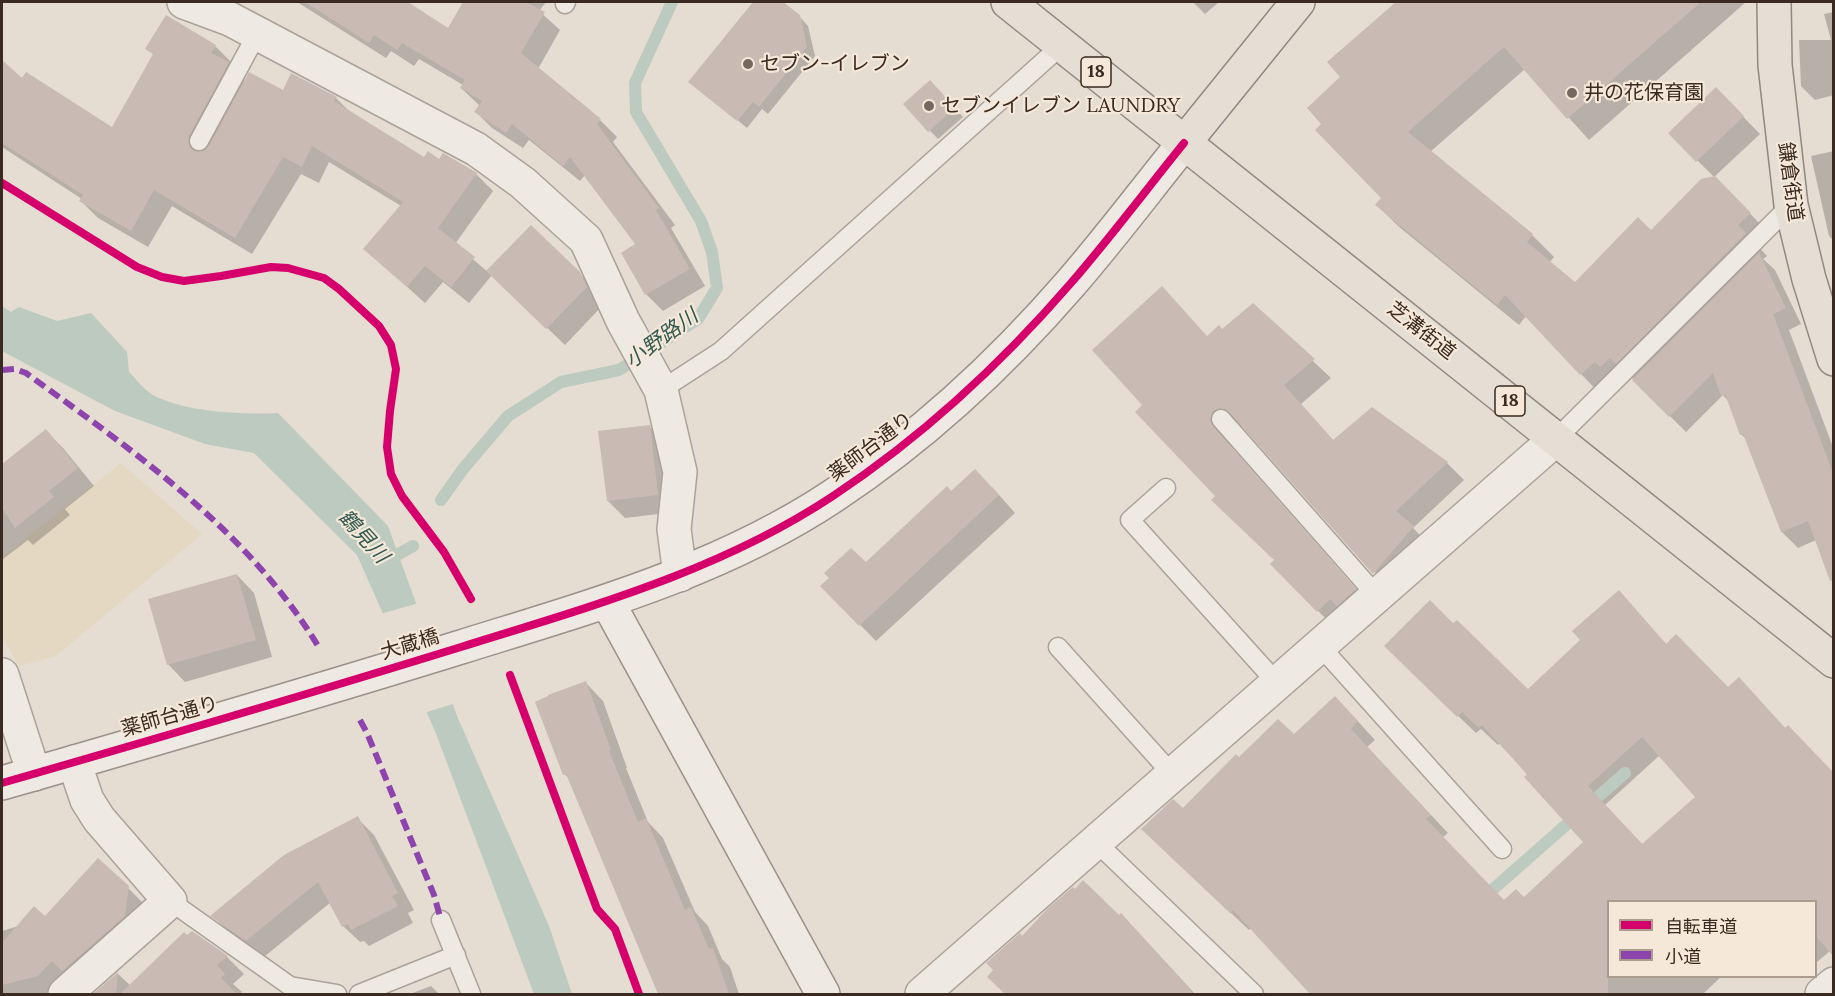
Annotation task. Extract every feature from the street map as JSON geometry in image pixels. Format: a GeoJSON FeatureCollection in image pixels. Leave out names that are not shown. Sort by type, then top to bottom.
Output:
{"type":"FeatureCollection","features":[{"type":"Feature","properties":{"kind":"main road","name":"芝溝街道"},"geometry":{"type":"LineString","coordinates":[[1008,2],[1833,660]]}},
{"type":"Feature","properties":{"kind":"main road"},"geometry":{"type":"LineString","coordinates":[[1184,143],[1298,2]]}},
{"type":"Feature","properties":{"kind":"main road","name":"鎌倉街道"},"geometry":{"type":"LineString","coordinates":[[1774,2],[1775,64],[1791,205],[1809,279],[1833,359]]}},
{"type":"Feature","properties":{"kind":"street"},"geometry":{"type":"LineString","coordinates":[[184,2],[231,19],[477,149],[523,183],[586,240],[623,321],[654,378],[680,472],[674,529],[680,575]]}},
{"type":"Feature","properties":{"kind":"street","name":"薬師台通り"},"geometry":{"type":"LineString","coordinates":[[482,640],[607,601],[680,575],[746,546],[832,497],[893,453],[944,412],[1018,340],[1072,282],[1184,143]]}},
{"type":"Feature","properties":{"kind":"street"},"geometry":{"type":"LineString","coordinates":[[922,994],[1557,438]]}},
{"type":"Feature","properties":{"kind":"street"},"geometry":{"type":"LineString","coordinates":[[607,601],[823,994]]}},
{"type":"Feature","properties":{"kind":"street","name":"大蔵橋"},"geometry":{"type":"LineString","coordinates":[[348,682],[482,640]]}},
{"type":"Feature","properties":{"kind":"street"},"geometry":{"type":"LineString","coordinates":[[2,675],[34,774]]}},
{"type":"Feature","properties":{"kind":"street","name":"薬師台通り"},"geometry":{"type":"LineString","coordinates":[[2,783],[348,682]]}},
{"type":"Feature","properties":{"kind":"street"},"geometry":{"type":"LineString","coordinates":[[65,994],[170,901],[94,813],[74,762]]}},
{"type":"Feature","properties":{"kind":"street"},"geometry":{"type":"LineString","coordinates":[[1822,994],[1833,984]]}},
{"type":"Feature","properties":{"kind":"lane"},"geometry":{"type":"LineString","coordinates":[[199,141],[257,34]]}},
{"type":"Feature","properties":{"kind":"lane"},"geometry":{"type":"LineString","coordinates":[[654,378],[721,351],[1062,45]]}},
{"type":"Feature","properties":{"kind":"lane"},"geometry":{"type":"LineString","coordinates":[[1557,438],[1791,205]]}},
{"type":"Feature","properties":{"kind":"lane"},"geometry":{"type":"LineString","coordinates":[[1221,419],[1377,596]]}},
{"type":"Feature","properties":{"kind":"lane"},"geometry":{"type":"LineString","coordinates":[[1166,488],[1130,520],[1277,683]]}},
{"type":"Feature","properties":{"kind":"lane"},"geometry":{"type":"LineString","coordinates":[[1320,646],[1502,849]]}},
{"type":"Feature","properties":{"kind":"lane"},"geometry":{"type":"LineString","coordinates":[[1058,647],[1173,775]]}},
{"type":"Feature","properties":{"kind":"lane"},"geometry":{"type":"LineString","coordinates":[[1096,842],[1254,994]]}},
{"type":"Feature","properties":{"kind":"lane"},"geometry":{"type":"LineString","coordinates":[[170,901],[290,986],[337,994]]}},
{"type":"Feature","properties":{"kind":"lane"},"geometry":{"type":"LineString","coordinates":[[441,920],[471,994]]}},
{"type":"Feature","properties":{"kind":"lane"},"geometry":{"type":"LineString","coordinates":[[359,994],[456,955]]}},
{"type":"Feature","properties":{"kind":"shaded area"},"geometry":{"type":"Polygon","coordinates":[[[121,463],[202,534],[56,656],[19,666],[2,637],[2,557],[121,463]]]}},
{"type":"Feature","properties":{"kind":"water","name":"鶴見川"},"geometry":{"type":"Polygon","coordinates":[[[2,306],[11,312],[19,307],[57,321],[91,313],[127,352],[129,372],[150,393],[166,401],[214,411],[278,413],[388,526],[457,716],[549,926],[572,994],[534,994],[435,731],[357,555],[254,453],[205,444],[115,411],[2,351],[2,306]]]}},
{"type":"Feature","properties":{"kind":"pier"},"geometry":{"type":"Polygon","coordinates":[[[419,603],[456,703],[424,713],[380,614],[419,603]]]}},
{"type":"Feature","properties":{"kind":"building"},"geometry":{"type":"Polygon","coordinates":[[[305,2],[408,2],[448,28],[463,2],[526,2],[545,12],[521,53],[601,119],[597,124],[659,208],[656,210],[690,269],[645,295],[621,253],[635,244],[570,157],[563,166],[512,124],[506,133],[474,112],[482,101],[460,88],[465,80],[402,43],[397,50],[374,35],[369,43],[305,2]]]}},
{"type":"Feature","properties":{"kind":"building","name":"セブン-イレブン"},"geometry":{"type":"Polygon","coordinates":[[[753,2],[783,2],[800,15],[807,47],[759,107],[753,102],[737,121],[688,82],[753,2]]]}},
{"type":"Feature","properties":{"kind":"building"},"geometry":{"type":"Polygon","coordinates":[[[1396,2],[1701,2],[1567,119],[1504,47],[1408,132],[1533,234],[1527,242],[1575,282],[1638,217],[1651,230],[1701,179],[1715,176],[1751,213],[1738,225],[1746,233],[1616,364],[1610,358],[1600,367],[1595,362],[1580,375],[1505,295],[1497,305],[1375,205],[1381,198],[1315,130],[1321,124],[1307,108],[1340,77],[1327,62],[1396,2]]]}},
{"type":"Feature","properties":{"kind":"building"},"geometry":{"type":"Polygon","coordinates":[[[166,15],[216,45],[211,53],[229,62],[189,136],[189,146],[194,151],[204,151],[209,146],[249,72],[283,90],[291,73],[337,97],[334,101],[424,157],[428,151],[439,159],[443,153],[477,173],[438,228],[475,257],[451,287],[425,266],[407,287],[363,249],[403,202],[312,146],[302,167],[283,157],[235,238],[154,190],[131,231],[79,201],[83,195],[2,143],[2,60],[22,78],[26,72],[112,127],[153,54],[145,49],[166,15]]]}},
{"type":"Feature","properties":{"kind":"building"},"geometry":{"type":"Polygon","coordinates":[[[930,80],[955,108],[928,132],[903,104],[930,80]]]}},
{"type":"Feature","properties":{"kind":"building"},"geometry":{"type":"Polygon","coordinates":[[[1716,87],[1744,116],[1696,162],[1668,133],[1716,87]]]}},
{"type":"Feature","properties":{"kind":"building"},"geometry":{"type":"Polygon","coordinates":[[[531,225],[580,272],[587,287],[546,329],[486,271],[531,225]]]}},
{"type":"Feature","properties":{"kind":"building"},"geometry":{"type":"Polygon","coordinates":[[[1759,253],[1786,308],[1773,314],[1833,473],[1833,580],[1830,581],[1808,521],[1781,532],[1743,434],[1740,435],[1725,394],[1721,396],[1713,373],[1669,417],[1632,380],[1759,253]]]}},
{"type":"Feature","properties":{"kind":"building"},"geometry":{"type":"Polygon","coordinates":[[[1162,286],[1207,336],[1219,325],[1222,329],[1253,303],[1315,359],[1284,385],[1333,440],[1372,407],[1448,462],[1396,511],[1414,526],[1373,574],[1229,412],[1219,408],[1213,411],[1210,421],[1213,426],[1356,589],[1337,606],[1330,599],[1317,612],[1270,564],[1274,560],[1211,500],[1215,496],[1135,412],[1142,405],[1092,350],[1162,286]]]}},
{"type":"Feature","properties":{"kind":"building"},"geometry":{"type":"Polygon","coordinates":[[[650,425],[658,495],[607,501],[598,431],[650,425]]]}},
{"type":"Feature","properties":{"kind":"building"},"geometry":{"type":"Polygon","coordinates":[[[46,429],[78,468],[49,491],[54,497],[15,528],[2,508],[2,464],[46,429]]]}},
{"type":"Feature","properties":{"kind":"building"},"geometry":{"type":"Polygon","coordinates":[[[975,469],[999,495],[859,626],[820,586],[829,578],[824,573],[851,548],[866,562],[947,486],[951,491],[975,469]]]}},
{"type":"Feature","properties":{"kind":"building"},"geometry":{"type":"Polygon","coordinates":[[[237,574],[256,640],[167,665],[148,599],[237,574]]]}},
{"type":"Feature","properties":{"kind":"building"},"geometry":{"type":"Polygon","coordinates":[[[1619,590],[1666,644],[1676,634],[1728,687],[1739,677],[1785,728],[1788,725],[1833,772],[1833,956],[1817,937],[1817,900],[1607,900],[1608,994],[1310,994],[1233,910],[1230,913],[1141,829],[1173,799],[1183,808],[1236,754],[1239,757],[1278,719],[1294,734],[1335,696],[1358,721],[1351,729],[1431,815],[1426,819],[1504,900],[1516,889],[1524,897],[1583,842],[1524,777],[1527,774],[1482,725],[1479,728],[1462,712],[1457,717],[1384,646],[1430,600],[1453,623],[1457,620],[1528,689],[1580,640],[1572,631],[1619,590]],[[1642,737],[1588,786],[1642,844],[1695,797],[1642,737]]]}},
{"type":"Feature","properties":{"kind":"building"},"geometry":{"type":"Polygon","coordinates":[[[586,681],[611,750],[609,751],[638,822],[646,818],[685,910],[691,907],[709,949],[713,948],[729,994],[658,994],[566,774],[563,775],[535,702],[586,681]]]}},
{"type":"Feature","properties":{"kind":"building"},"geometry":{"type":"Polygon","coordinates":[[[358,816],[398,893],[392,896],[398,906],[351,930],[348,924],[342,927],[318,882],[246,941],[210,916],[284,855],[358,816]]]}},
{"type":"Feature","properties":{"kind":"building"},"geometry":{"type":"Polygon","coordinates":[[[98,858],[129,886],[125,916],[62,971],[52,961],[38,976],[2,985],[2,943],[34,906],[45,916],[98,858]]]}},
{"type":"Feature","properties":{"kind":"building"},"geometry":{"type":"Polygon","coordinates":[[[1083,880],[1119,915],[1121,913],[1194,994],[1005,994],[987,977],[993,970],[986,963],[1020,933],[1022,936],[1048,908],[1073,887],[1075,889],[1083,880]]]}},
{"type":"Feature","properties":{"kind":"building"},"geometry":{"type":"Polygon","coordinates":[[[192,931],[228,956],[217,965],[225,974],[221,978],[237,994],[120,994],[184,932],[187,935],[192,931]]]}},
{"type":"Feature","properties":{"kind":"building"},"geometry":{"type":"Polygon","coordinates":[[[118,972],[116,994],[93,994],[118,972]]]}},
{"type":"Feature","properties":{"kind":"waterway","name":"小野路川"},"geometry":{"type":"LineString","coordinates":[[441,500],[463,469],[508,416],[561,382],[619,370],[698,319],[717,288],[712,252],[701,221],[636,112],[635,83],[672,2]]}},
{"type":"Feature","properties":{"kind":"waterway","name":"小野路川"},"geometry":{"type":"LineString","coordinates":[[388,560],[413,546]]}},
{"type":"Feature","properties":{"kind":"waterway"},"geometry":{"type":"LineString","coordinates":[[1482,899],[1625,773]]}},
{"type":"Feature","properties":{"kind":"marked path"},"geometry":{"type":"LineString","coordinates":[[2,370],[15,369],[26,373],[107,432],[186,495],[258,565],[290,604],[318,646]]}},
{"type":"Feature","properties":{"kind":"marked path"},"geometry":{"type":"LineString","coordinates":[[360,720],[434,895],[441,920]]}},
{"type":"Feature","properties":{"kind":"cycle path"},"geometry":{"type":"LineString","coordinates":[[2,783],[347,682],[605,601],[699,566],[745,546],[790,522],[866,473],[959,398],[1017,342],[1071,283],[1184,143]]}},
{"type":"Feature","properties":{"kind":"cycle path"},"geometry":{"type":"LineString","coordinates":[[2,183],[137,267],[162,277],[184,281],[271,267],[288,268],[324,278],[339,289],[379,326],[391,345],[396,369],[387,447],[391,474],[402,496],[444,552],[471,599]]}},
{"type":"Feature","properties":{"kind":"cycle path"},"geometry":{"type":"LineString","coordinates":[[510,675],[597,909],[615,929],[639,994]]}},
{"type":"Feature","properties":{"kind":"place","name":"セブン-イレブン"},"geometry":{"type":"Point","coordinates":[748,64]}},
{"type":"Feature","properties":{"kind":"place","name":"井の花保育園"},"geometry":{"type":"Point","coordinates":[1572,93]}},
{"type":"Feature","properties":{"kind":"place","name":"セブンイレブン LAUNDRY"},"geometry":{"type":"Point","coordinates":[929,106]}}]}
